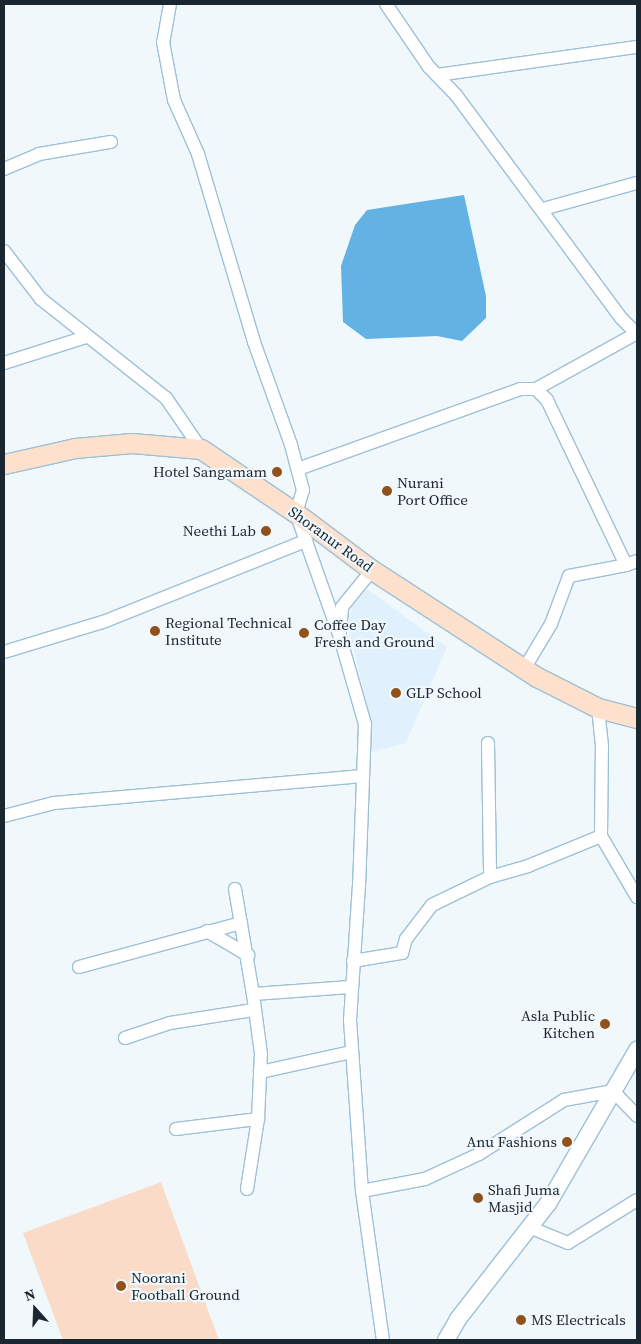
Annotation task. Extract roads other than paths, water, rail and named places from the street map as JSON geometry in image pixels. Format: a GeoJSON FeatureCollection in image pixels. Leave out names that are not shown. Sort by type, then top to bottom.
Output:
{"type":"FeatureCollection","features":[{"type":"Feature","properties":{"kind":"main road","name":"Shoranur Road"},"geometry":{"type":"LineString","coordinates":[[4,464],[75,448],[132,443],[201,449],[296,513],[372,570],[524,669],[598,708],[637,718]]}},
{"type":"Feature","properties":{"kind":"street"},"geometry":{"type":"LineString","coordinates":[[170,4],[163,42],[174,100],[198,154],[254,342],[298,470],[303,490],[296,513],[340,637],[364,724],[360,885],[351,987],[352,1052],[362,1191],[383,1340]]}},
{"type":"Feature","properties":{"kind":"street"},"geometry":{"type":"LineString","coordinates":[[298,470],[520,389],[536,389],[637,334],[621,318],[543,209],[438,75],[386,4]]}},
{"type":"Feature","properties":{"kind":"street"},"geometry":{"type":"LineString","coordinates":[[438,75],[637,47]]}},
{"type":"Feature","properties":{"kind":"street"},"geometry":{"type":"LineString","coordinates":[[4,169],[39,154],[111,142]]}},
{"type":"Feature","properties":{"kind":"street"},"geometry":{"type":"LineString","coordinates":[[543,209],[637,183]]}},
{"type":"Feature","properties":{"kind":"street"},"geometry":{"type":"LineString","coordinates":[[4,251],[41,299],[86,337],[166,398],[201,449]]}},
{"type":"Feature","properties":{"kind":"street"},"geometry":{"type":"LineString","coordinates":[[4,363],[86,337]]}},
{"type":"Feature","properties":{"kind":"street"},"geometry":{"type":"LineString","coordinates":[[524,669],[551,624],[569,576],[631,563],[547,400],[536,389]]}},
{"type":"Feature","properties":{"kind":"street"},"geometry":{"type":"LineString","coordinates":[[4,652],[103,622],[306,541]]}},
{"type":"Feature","properties":{"kind":"street"},"geometry":{"type":"LineString","coordinates":[[340,637],[342,608],[372,570]]}},
{"type":"Feature","properties":{"kind":"street"},"geometry":{"type":"LineString","coordinates":[[598,708],[602,746],[600,836],[637,897]]}},
{"type":"Feature","properties":{"kind":"street"},"geometry":{"type":"LineString","coordinates":[[488,743],[490,877]]}},
{"type":"Feature","properties":{"kind":"street"},"geometry":{"type":"LineString","coordinates":[[4,816],[54,803],[363,776]]}},
{"type":"Feature","properties":{"kind":"street"},"geometry":{"type":"LineString","coordinates":[[353,961],[402,953],[406,938],[432,905],[490,877],[528,866],[600,836]]}},
{"type":"Feature","properties":{"kind":"street"},"geometry":{"type":"LineString","coordinates":[[236,889],[248,955],[261,1054],[258,1119],[248,1189]]}},
{"type":"Feature","properties":{"kind":"street"},"geometry":{"type":"LineString","coordinates":[[79,967],[242,923]]}},
{"type":"Feature","properties":{"kind":"street"},"geometry":{"type":"LineString","coordinates":[[207,931],[248,955]]}},
{"type":"Feature","properties":{"kind":"street"},"geometry":{"type":"LineString","coordinates":[[253,994],[351,987]]}},
{"type":"Feature","properties":{"kind":"street"},"geometry":{"type":"LineString","coordinates":[[125,1038],[170,1023],[254,1010]]}},
{"type":"Feature","properties":{"kind":"street"},"geometry":{"type":"LineString","coordinates":[[446,1340],[458,1319],[549,1202],[637,1050]]}},
{"type":"Feature","properties":{"kind":"street"},"geometry":{"type":"LineString","coordinates":[[260,1072],[352,1052]]}},
{"type":"Feature","properties":{"kind":"street"},"geometry":{"type":"LineString","coordinates":[[362,1191],[425,1179],[479,1154],[564,1100],[613,1091]]}},
{"type":"Feature","properties":{"kind":"street"},"geometry":{"type":"LineString","coordinates":[[613,1091],[637,1116]]}},
{"type":"Feature","properties":{"kind":"street"},"geometry":{"type":"LineString","coordinates":[[176,1128],[258,1119]]}},
{"type":"Feature","properties":{"kind":"street"},"geometry":{"type":"LineString","coordinates":[[529,1228],[568,1243],[637,1200]]}},
{"type":"Feature","properties":{"kind":"water"},"geometry":{"type":"Polygon","coordinates":[[[464,195],[486,296],[486,318],[462,341],[437,336],[366,339],[343,322],[341,266],[355,225],[367,210],[464,195]]]}},
{"type":"Feature","properties":{"kind":"place","name":"Hotel Sangamam"},"geometry":{"type":"Point","coordinates":[277,472]}},
{"type":"Feature","properties":{"kind":"place","name":"Nurani Port Office"},"geometry":{"type":"Point","coordinates":[387,491]}},
{"type":"Feature","properties":{"kind":"place","name":"Neethi Lab"},"geometry":{"type":"Point","coordinates":[266,531]}},
{"type":"Feature","properties":{"kind":"place","name":"Regional Technical Institute"},"geometry":{"type":"Point","coordinates":[155,631]}},
{"type":"Feature","properties":{"kind":"place","name":"Coffee Day Fresh and Ground"},"geometry":{"type":"Point","coordinates":[304,633]}},
{"type":"Feature","properties":{"kind":"place","name":"GLP School"},"geometry":{"type":"Point","coordinates":[396,693]}},
{"type":"Feature","properties":{"kind":"place","name":"Asla Public Kitchen"},"geometry":{"type":"Point","coordinates":[605,1024]}},
{"type":"Feature","properties":{"kind":"place","name":"Anu Fashions"},"geometry":{"type":"Point","coordinates":[567,1142]}},
{"type":"Feature","properties":{"kind":"place","name":"Shafi Juma Masjid"},"geometry":{"type":"Point","coordinates":[478,1198]}},
{"type":"Feature","properties":{"kind":"place","name":"Noorani Football Ground"},"geometry":{"type":"Point","coordinates":[121,1286]}},
{"type":"Feature","properties":{"kind":"place","name":"MS Electricals"},"geometry":{"type":"Point","coordinates":[521,1320]}}]}
